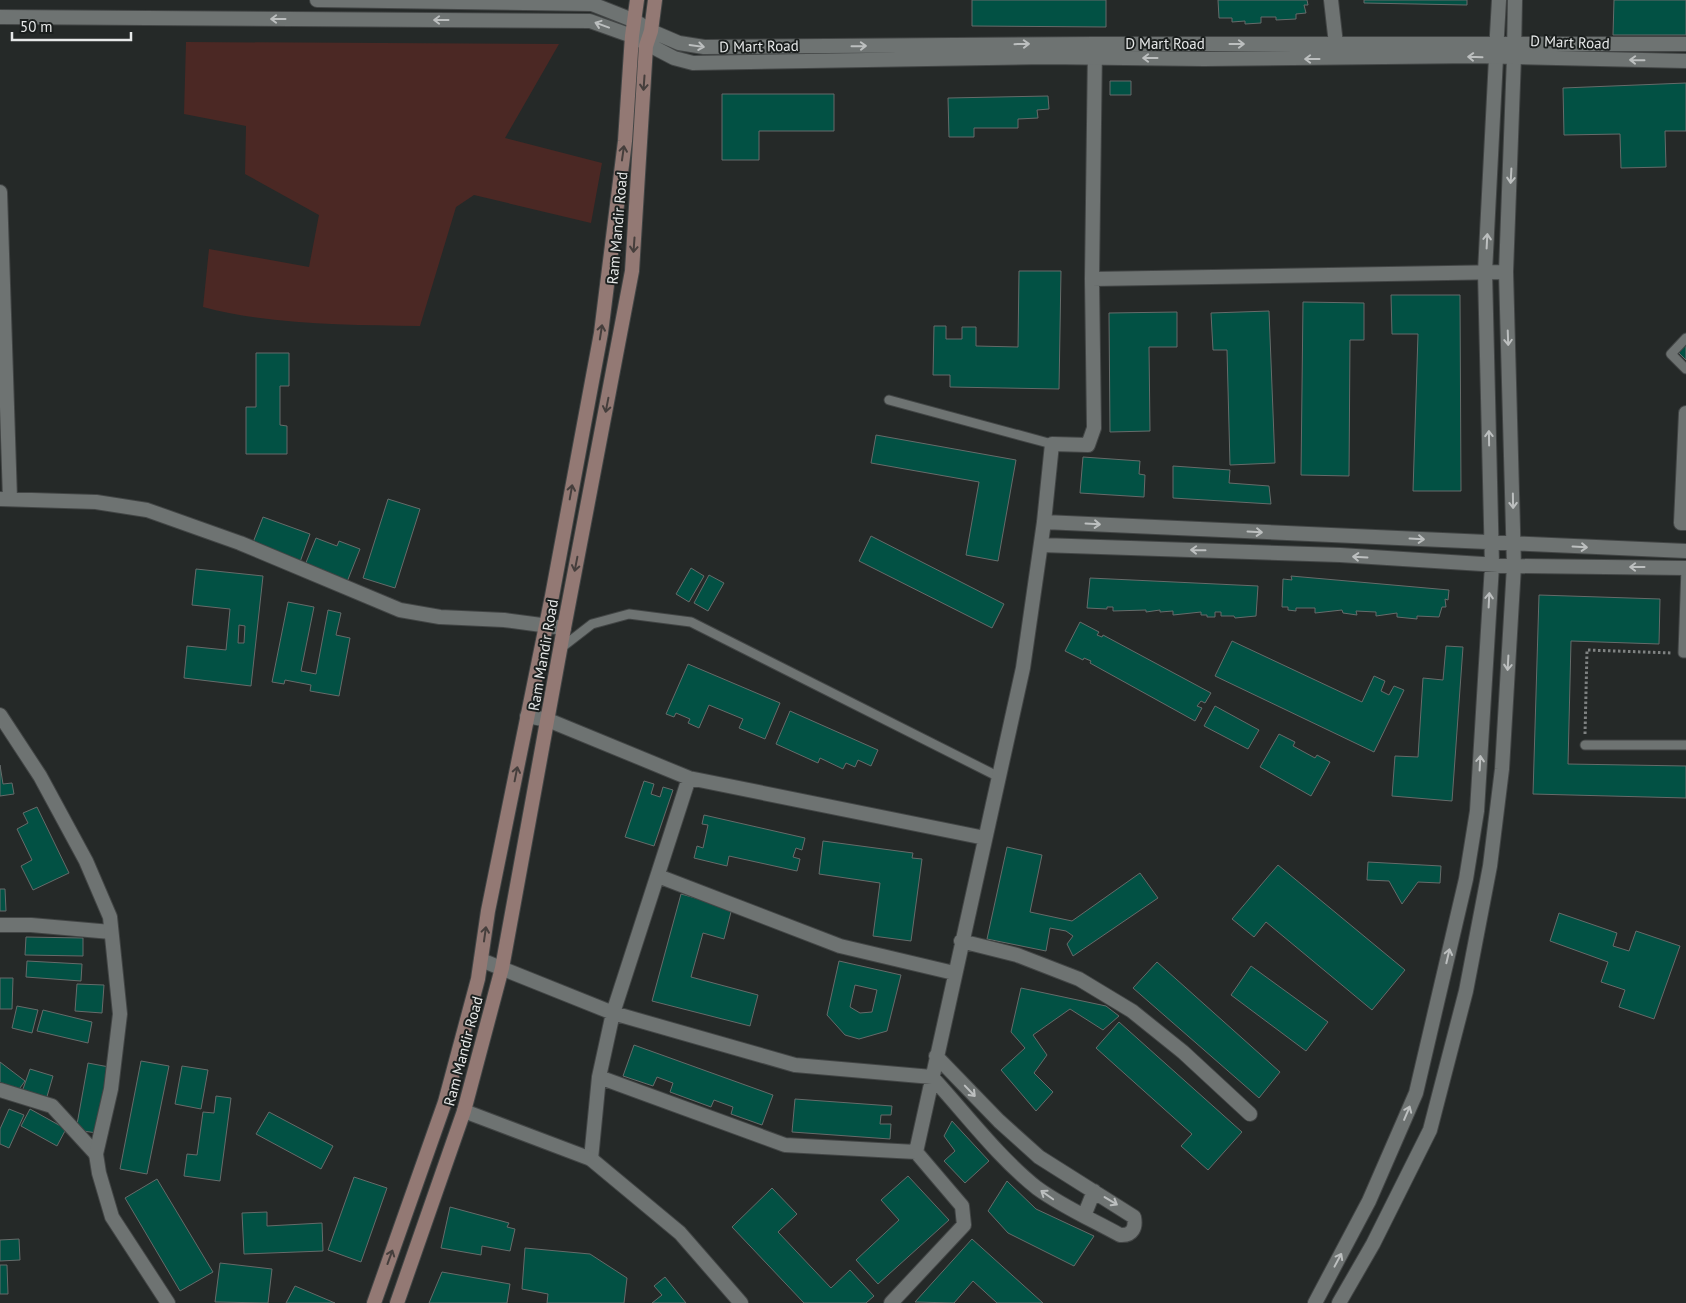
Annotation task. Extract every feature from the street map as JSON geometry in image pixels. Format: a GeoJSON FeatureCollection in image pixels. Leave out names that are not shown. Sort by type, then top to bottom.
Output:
{"type":"FeatureCollection","features":[{"type":"Feature","properties":{"kind":"main road"},"geometry":{"type":"LineString","coordinates":[[374,1303],[445,1102],[464,1037],[481,960],[488,911],[546,625],[602,333],[625,141],[632,36],[637,0]]}},
{"type":"Feature","properties":{"kind":"main road","name":"Ram Mandir Road"},"geometry":{"type":"LineString","coordinates":[[398,1303],[464,1111],[502,968],[632,270],[646,46],[651,31],[655,0]]}},
{"type":"Feature","properties":{"kind":"street","name":"D Mart Road"},"geometry":{"type":"LineString","coordinates":[[317,0],[592,4],[635,20],[651,31],[678,43],[704,47],[1336,44],[1496,51]]}},
{"type":"Feature","properties":{"kind":"street"},"geometry":{"type":"LineString","coordinates":[[1331,0],[1336,44]]}},
{"type":"Feature","properties":{"kind":"street"},"geometry":{"type":"LineString","coordinates":[[1314,1303],[1369,1201],[1416,1093],[1460,904],[1477,811],[1492,565],[1485,272],[1499,0]]}},
{"type":"Feature","properties":{"kind":"street"},"geometry":{"type":"LineString","coordinates":[[1339,1303],[1373,1244],[1430,1130],[1459,1016],[1490,866],[1502,769],[1514,566],[1506,272],[1515,0]]}},
{"type":"Feature","properties":{"kind":"street","name":"D Mart Road"},"geometry":{"type":"LineString","coordinates":[[0,18],[590,21],[632,36],[646,46],[674,58],[693,63],[1046,57],[1095,59],[1496,51],[1686,44]]}},
{"type":"Feature","properties":{"kind":"street"},"geometry":{"type":"LineString","coordinates":[[916,1152],[961,941],[1023,668],[1044,522],[1052,444],[1088,445],[1094,428],[1092,279],[1095,44]]}},
{"type":"Feature","properties":{"kind":"street","name":"D Mart Road"},"geometry":{"type":"LineString","coordinates":[[1514,50],[1686,61]]}},
{"type":"Feature","properties":{"kind":"street"},"geometry":{"type":"LineString","coordinates":[[0,192],[5,499],[96,502],[147,510],[240,543],[400,610],[440,617],[504,620],[564,628]]}},
{"type":"Feature","properties":{"kind":"street"},"geometry":{"type":"LineString","coordinates":[[1092,279],[1506,272]]}},
{"type":"Feature","properties":{"kind":"street"},"geometry":{"type":"LineString","coordinates":[[1686,413],[1681,523],[1686,523]]}},
{"type":"Feature","properties":{"kind":"street"},"geometry":{"type":"LineString","coordinates":[[1044,522],[1686,552]]}},
{"type":"Feature","properties":{"kind":"street"},"geometry":{"type":"LineString","coordinates":[[1041,545],[1320,555],[1514,566],[1686,568]]}},
{"type":"Feature","properties":{"kind":"street"},"geometry":{"type":"LineString","coordinates":[[0,715],[40,776],[86,861],[110,917],[120,1014],[111,1089],[96,1154],[105,1198],[112,1217],[168,1303]]}},
{"type":"Feature","properties":{"kind":"street"},"geometry":{"type":"LineString","coordinates":[[527,716],[548,720],[689,778],[984,838]]}},
{"type":"Feature","properties":{"kind":"street"},"geometry":{"type":"LineString","coordinates":[[591,1159],[599,1077],[614,1013],[689,778]]}},
{"type":"Feature","properties":{"kind":"street"},"geometry":{"type":"LineString","coordinates":[[658,876],[840,946],[954,973]]}},
{"type":"Feature","properties":{"kind":"street"},"geometry":{"type":"LineString","coordinates":[[1460,904],[1482,907]]}},
{"type":"Feature","properties":{"kind":"street"},"geometry":{"type":"LineString","coordinates":[[0,926],[31,925],[112,932]]}},
{"type":"Feature","properties":{"kind":"street"},"geometry":{"type":"LineString","coordinates":[[961,941],[1017,955],[1079,979],[1132,1011],[1183,1052],[1250,1114]]}},
{"type":"Feature","properties":{"kind":"street"},"geometry":{"type":"LineString","coordinates":[[481,960],[614,1013],[795,1065],[932,1077],[1015,1168],[1055,1200],[1120,1235],[1125,1236],[1133,1231],[1136,1226],[1134,1217],[1039,1157],[999,1121],[936,1056]]}},
{"type":"Feature","properties":{"kind":"street"},"geometry":{"type":"LineString","coordinates":[[1435,1011],[1459,1016]]}},
{"type":"Feature","properties":{"kind":"street"},"geometry":{"type":"LineString","coordinates":[[599,1077],[785,1145],[916,1152],[962,1206],[964,1225],[891,1303]]}},
{"type":"Feature","properties":{"kind":"street"},"geometry":{"type":"LineString","coordinates":[[0,1090],[52,1106],[96,1154]]}},
{"type":"Feature","properties":{"kind":"street"},"geometry":{"type":"LineString","coordinates":[[464,1111],[591,1159],[680,1233],[741,1303]]}},
{"type":"Feature","properties":{"kind":"street"},"geometry":{"type":"LineString","coordinates":[[1084,1216],[1094,1191]]}},
{"type":"Feature","properties":{"kind":"lane"},"geometry":{"type":"LineString","coordinates":[[1686,338],[1671,354],[1686,369]]}},
{"type":"Feature","properties":{"kind":"lane"},"geometry":{"type":"LineString","coordinates":[[889,400],[1052,444]]}},
{"type":"Feature","properties":{"kind":"lane"},"geometry":{"type":"LineString","coordinates":[[1684,653],[1686,568]]}},
{"type":"Feature","properties":{"kind":"lane"},"geometry":{"type":"LineString","coordinates":[[561,648],[592,624],[629,614],[691,622],[998,776]]}},
{"type":"Feature","properties":{"kind":"lane"},"geometry":{"type":"LineString","coordinates":[[1585,745],[1686,745]]}},
{"type":"Feature","properties":{"kind":"path"},"geometry":{"type":"LineString","coordinates":[[1585,745],[1587,650],[1684,653]]}},
{"type":"Feature","properties":{"kind":"shaded area"},"geometry":{"type":"Polygon","coordinates":[[[186,42],[559,44],[505,138],[602,163],[591,223],[474,195],[456,207],[420,326],[282,321],[228,313],[203,307],[209,249],[309,267],[319,215],[245,174],[246,126],[184,114],[186,42]]]}},
{"type":"Feature","properties":{"kind":"building"},"geometry":{"type":"Polygon","coordinates":[[[972,0],[1106,0],[1106,27],[972,26],[972,0]]]}},
{"type":"Feature","properties":{"kind":"building"},"geometry":{"type":"Polygon","coordinates":[[[1218,0],[1307,0],[1308,5],[1304,5],[1306,13],[1296,14],[1296,19],[1276,20],[1276,17],[1261,17],[1261,23],[1245,24],[1245,21],[1232,22],[1232,18],[1219,18],[1218,0]]]}},
{"type":"Feature","properties":{"kind":"building"},"geometry":{"type":"Polygon","coordinates":[[[1364,0],[1467,0],[1467,5],[1364,3],[1364,0]]]}},
{"type":"Feature","properties":{"kind":"building"},"geometry":{"type":"Polygon","coordinates":[[[1614,0],[1686,0],[1686,35],[1613,35],[1614,0]]]}},
{"type":"Feature","properties":{"kind":"building"},"geometry":{"type":"Polygon","coordinates":[[[1110,81],[1131,81],[1131,95],[1110,95],[1110,81]]]}},
{"type":"Feature","properties":{"kind":"building"},"geometry":{"type":"Polygon","coordinates":[[[1686,83],[1686,131],[1665,131],[1666,167],[1621,168],[1620,134],[1564,135],[1563,88],[1686,83]]]}},
{"type":"Feature","properties":{"kind":"building"},"geometry":{"type":"Polygon","coordinates":[[[722,94],[834,94],[834,131],[759,131],[759,160],[722,160],[722,94]]]}},
{"type":"Feature","properties":{"kind":"building"},"geometry":{"type":"Polygon","coordinates":[[[1048,96],[1049,109],[1037,110],[1038,118],[1018,119],[1018,128],[974,128],[974,137],[949,137],[948,98],[1048,96]]]}},
{"type":"Feature","properties":{"kind":"building"},"geometry":{"type":"Polygon","coordinates":[[[1019,271],[1061,271],[1059,389],[950,387],[950,375],[933,375],[934,326],[946,326],[946,339],[962,339],[962,327],[976,327],[976,346],[1018,347],[1019,271]]]}},
{"type":"Feature","properties":{"kind":"building"},"geometry":{"type":"Polygon","coordinates":[[[1391,295],[1460,295],[1461,491],[1413,491],[1418,334],[1392,334],[1391,295]]]}},
{"type":"Feature","properties":{"kind":"building"},"geometry":{"type":"Polygon","coordinates":[[[1303,302],[1364,303],[1364,340],[1350,340],[1349,476],[1301,475],[1303,302]]]}},
{"type":"Feature","properties":{"kind":"building"},"geometry":{"type":"Polygon","coordinates":[[[1269,311],[1275,463],[1230,465],[1227,350],[1213,350],[1211,313],[1269,311]]]}},
{"type":"Feature","properties":{"kind":"building"},"geometry":{"type":"Polygon","coordinates":[[[1177,312],[1177,347],[1149,347],[1150,431],[1110,432],[1109,313],[1177,312]]]}},
{"type":"Feature","properties":{"kind":"building"},"geometry":{"type":"Polygon","coordinates":[[[1686,343],[1686,360],[1678,352],[1686,343]]]}},
{"type":"Feature","properties":{"kind":"building"},"geometry":{"type":"Polygon","coordinates":[[[256,353],[289,353],[289,386],[280,386],[280,425],[287,426],[287,454],[246,454],[246,407],[256,407],[256,353]]]}},
{"type":"Feature","properties":{"kind":"building"},"geometry":{"type":"Polygon","coordinates":[[[876,435],[1016,460],[998,561],[966,555],[979,482],[871,463],[876,435]]]}},
{"type":"Feature","properties":{"kind":"building"},"geometry":{"type":"Polygon","coordinates":[[[1083,457],[1140,461],[1139,474],[1145,475],[1144,497],[1080,493],[1083,457]]]}},
{"type":"Feature","properties":{"kind":"building"},"geometry":{"type":"Polygon","coordinates":[[[1173,466],[1230,470],[1229,483],[1269,486],[1271,504],[1173,498],[1173,466]]]}},
{"type":"Feature","properties":{"kind":"building"},"geometry":{"type":"Polygon","coordinates":[[[388,499],[420,509],[395,588],[363,578],[388,499]]]}},
{"type":"Feature","properties":{"kind":"building"},"geometry":{"type":"Polygon","coordinates":[[[263,517],[310,534],[300,562],[252,545],[263,517]]]}},
{"type":"Feature","properties":{"kind":"building"},"geometry":{"type":"Polygon","coordinates":[[[871,536],[1004,604],[992,628],[859,561],[871,536]]]}},
{"type":"Feature","properties":{"kind":"building"},"geometry":{"type":"Polygon","coordinates":[[[316,538],[337,546],[339,541],[360,549],[347,582],[305,565],[316,538]]]}},
{"type":"Feature","properties":{"kind":"building"},"geometry":{"type":"Polygon","coordinates":[[[691,568],[704,576],[689,602],[676,594],[691,568]]]}},
{"type":"Feature","properties":{"kind":"building"},"geometry":{"type":"Polygon","coordinates":[[[196,569],[263,576],[251,686],[184,678],[187,646],[226,650],[230,609],[192,605],[196,569]],[[239,625],[238,643],[244,643],[245,626],[239,625]]]}},
{"type":"Feature","properties":{"kind":"building"},"geometry":{"type":"Polygon","coordinates":[[[709,575],[724,583],[708,611],[694,603],[709,575]]]}},
{"type":"Feature","properties":{"kind":"building"},"geometry":{"type":"Polygon","coordinates":[[[1291,576],[1449,590],[1448,600],[1445,599],[1446,607],[1442,607],[1439,617],[1417,616],[1417,619],[1397,617],[1397,613],[1376,616],[1376,612],[1356,611],[1357,615],[1343,613],[1342,610],[1315,613],[1315,608],[1296,608],[1296,611],[1288,610],[1288,607],[1282,607],[1283,579],[1292,580],[1291,576]]]}},
{"type":"Feature","properties":{"kind":"building"},"geometry":{"type":"Polygon","coordinates":[[[1090,578],[1258,586],[1256,616],[1235,618],[1234,616],[1221,616],[1221,612],[1215,612],[1215,617],[1207,617],[1207,615],[1201,615],[1201,612],[1173,615],[1173,611],[1113,611],[1113,607],[1107,607],[1107,609],[1087,608],[1090,578]]]}},
{"type":"Feature","properties":{"kind":"building"},"geometry":{"type":"Polygon","coordinates":[[[1539,595],[1660,599],[1659,644],[1571,641],[1568,764],[1686,766],[1686,798],[1533,794],[1539,595]]]}},
{"type":"Feature","properties":{"kind":"building"},"geometry":{"type":"Polygon","coordinates":[[[288,602],[314,607],[301,671],[316,674],[328,610],[341,613],[336,635],[350,638],[339,696],[310,691],[311,685],[285,680],[284,684],[272,682],[288,602]]]}},
{"type":"Feature","properties":{"kind":"building"},"geometry":{"type":"Polygon","coordinates":[[[1080,622],[1099,632],[1097,635],[1102,637],[1103,635],[1211,693],[1205,703],[1201,701],[1197,706],[1202,708],[1195,721],[1090,663],[1091,661],[1084,658],[1083,660],[1065,651],[1080,622]]]}},
{"type":"Feature","properties":{"kind":"building"},"geometry":{"type":"Polygon","coordinates":[[[1232,641],[1362,702],[1374,676],[1385,681],[1381,691],[1389,695],[1394,686],[1404,690],[1374,752],[1215,676],[1232,641]]]}},
{"type":"Feature","properties":{"kind":"building"},"geometry":{"type":"Polygon","coordinates":[[[1446,646],[1463,647],[1452,801],[1392,796],[1395,756],[1418,757],[1423,678],[1443,680],[1446,646]]]}},
{"type":"Feature","properties":{"kind":"building"},"geometry":{"type":"Polygon","coordinates":[[[688,664],[780,703],[765,739],[739,728],[743,719],[709,705],[699,728],[688,723],[690,719],[676,713],[674,717],[666,714],[688,664]]]}},
{"type":"Feature","properties":{"kind":"building"},"geometry":{"type":"Polygon","coordinates":[[[1215,706],[1259,730],[1248,749],[1204,726],[1215,706]]]}},
{"type":"Feature","properties":{"kind":"building"},"geometry":{"type":"Polygon","coordinates":[[[790,711],[878,750],[871,766],[858,760],[855,767],[846,763],[843,769],[820,758],[818,763],[776,744],[790,711]]]}},
{"type":"Feature","properties":{"kind":"building"},"geometry":{"type":"Polygon","coordinates":[[[1279,734],[1295,742],[1293,746],[1315,758],[1317,755],[1330,762],[1311,796],[1260,767],[1279,734]]]}},
{"type":"Feature","properties":{"kind":"building"},"geometry":{"type":"Polygon","coordinates":[[[0,765],[3,784],[12,783],[14,794],[0,796],[0,765]]]}},
{"type":"Feature","properties":{"kind":"building"},"geometry":{"type":"Polygon","coordinates":[[[644,781],[654,784],[651,794],[660,797],[663,787],[673,790],[654,846],[625,837],[644,781]]]}},
{"type":"Feature","properties":{"kind":"building"},"geometry":{"type":"Polygon","coordinates":[[[37,807],[69,873],[33,890],[21,866],[32,860],[17,829],[28,823],[23,813],[37,807]]]}},
{"type":"Feature","properties":{"kind":"building"},"geometry":{"type":"Polygon","coordinates":[[[704,815],[805,838],[802,850],[796,848],[793,857],[800,859],[797,871],[729,856],[727,866],[694,858],[697,846],[703,848],[708,825],[702,824],[704,815]]]}},
{"type":"Feature","properties":{"kind":"building"},"geometry":{"type":"Polygon","coordinates":[[[823,841],[913,853],[912,858],[922,859],[911,941],[873,936],[880,883],[819,874],[823,841]]]}},
{"type":"Feature","properties":{"kind":"building"},"geometry":{"type":"Polygon","coordinates":[[[1007,847],[1042,855],[1030,912],[1072,921],[1140,873],[1158,898],[1073,956],[1067,944],[1073,936],[1066,931],[1050,928],[1046,951],[987,939],[1007,847]]]}},
{"type":"Feature","properties":{"kind":"building"},"geometry":{"type":"Polygon","coordinates":[[[1368,862],[1441,866],[1440,883],[1418,882],[1402,904],[1389,881],[1367,880],[1368,862]]]}},
{"type":"Feature","properties":{"kind":"building"},"geometry":{"type":"Polygon","coordinates":[[[1278,865],[1405,970],[1372,1010],[1266,922],[1254,937],[1232,919],[1278,865]]]}},
{"type":"Feature","properties":{"kind":"building"},"geometry":{"type":"Polygon","coordinates":[[[0,889],[5,889],[6,911],[0,911],[0,889]]]}},
{"type":"Feature","properties":{"kind":"building"},"geometry":{"type":"Polygon","coordinates":[[[681,894],[732,908],[724,939],[703,933],[691,977],[758,995],[750,1026],[652,1001],[681,894]]]}},
{"type":"Feature","properties":{"kind":"building"},"geometry":{"type":"Polygon","coordinates":[[[1559,913],[1617,933],[1613,946],[1629,951],[1636,931],[1680,946],[1654,1019],[1619,1007],[1625,990],[1601,982],[1608,962],[1550,941],[1559,913]]]}},
{"type":"Feature","properties":{"kind":"building"},"geometry":{"type":"Polygon","coordinates":[[[26,937],[83,938],[83,956],[25,955],[26,937]]]}},
{"type":"Feature","properties":{"kind":"building"},"geometry":{"type":"Polygon","coordinates":[[[27,961],[82,964],[81,981],[26,977],[27,961]]]}},
{"type":"Feature","properties":{"kind":"building"},"geometry":{"type":"Polygon","coordinates":[[[839,961],[901,975],[887,1031],[859,1039],[845,1035],[827,1015],[839,961]],[[855,985],[850,1007],[860,1013],[872,1012],[877,990],[855,985]]]}},
{"type":"Feature","properties":{"kind":"building"},"geometry":{"type":"Polygon","coordinates":[[[1157,962],[1280,1072],[1259,1098],[1133,988],[1157,962]]]}},
{"type":"Feature","properties":{"kind":"building"},"geometry":{"type":"Polygon","coordinates":[[[1251,966],[1328,1022],[1306,1051],[1231,995],[1251,966]]]}},
{"type":"Feature","properties":{"kind":"building"},"geometry":{"type":"Polygon","coordinates":[[[0,978],[13,978],[12,1009],[0,1009],[0,978]]]}},
{"type":"Feature","properties":{"kind":"building"},"geometry":{"type":"Polygon","coordinates":[[[77,984],[104,985],[102,1013],[75,1011],[77,984]]]}},
{"type":"Feature","properties":{"kind":"building"},"geometry":{"type":"Polygon","coordinates":[[[1021,988],[1106,1006],[1119,1016],[1103,1030],[1070,1009],[1033,1035],[1047,1055],[1034,1073],[1053,1092],[1036,1111],[1001,1070],[1025,1048],[1011,1032],[1021,988]]]}},
{"type":"Feature","properties":{"kind":"building"},"geometry":{"type":"Polygon","coordinates":[[[17,1006],[38,1010],[32,1033],[12,1028],[17,1006]]]}},
{"type":"Feature","properties":{"kind":"building"},"geometry":{"type":"Polygon","coordinates":[[[43,1010],[92,1022],[88,1043],[37,1031],[43,1010]]]}},
{"type":"Feature","properties":{"kind":"building"},"geometry":{"type":"Polygon","coordinates":[[[1119,1022],[1242,1132],[1208,1170],[1181,1146],[1192,1134],[1096,1048],[1119,1022]]]}},
{"type":"Feature","properties":{"kind":"building"},"geometry":{"type":"Polygon","coordinates":[[[634,1045],[773,1095],[762,1125],[731,1114],[733,1107],[714,1100],[711,1107],[670,1092],[673,1083],[657,1077],[653,1086],[623,1076],[634,1045]]]}},
{"type":"Feature","properties":{"kind":"building"},"geometry":{"type":"Polygon","coordinates":[[[141,1061],[169,1066],[147,1174],[120,1169],[141,1061]]]}},
{"type":"Feature","properties":{"kind":"building"},"geometry":{"type":"Polygon","coordinates":[[[0,1062],[25,1081],[12,1099],[0,1090],[0,1062]]]}},
{"type":"Feature","properties":{"kind":"building"},"geometry":{"type":"Polygon","coordinates":[[[88,1063],[109,1067],[97,1133],[76,1130],[88,1063]]]}},
{"type":"Feature","properties":{"kind":"building"},"geometry":{"type":"Polygon","coordinates":[[[182,1066],[208,1070],[201,1109],[175,1104],[182,1066]]]}},
{"type":"Feature","properties":{"kind":"building"},"geometry":{"type":"Polygon","coordinates":[[[30,1069],[53,1076],[46,1100],[22,1092],[30,1069]]]}},
{"type":"Feature","properties":{"kind":"building"},"geometry":{"type":"Polygon","coordinates":[[[216,1096],[231,1098],[220,1181],[184,1176],[187,1154],[197,1155],[203,1112],[214,1113],[216,1096]]]}},
{"type":"Feature","properties":{"kind":"building"},"geometry":{"type":"Polygon","coordinates":[[[795,1099],[892,1106],[891,1115],[881,1115],[880,1124],[891,1124],[890,1139],[792,1132],[795,1099]]]}},
{"type":"Feature","properties":{"kind":"building"},"geometry":{"type":"Polygon","coordinates":[[[9,1109],[24,1115],[9,1148],[0,1144],[0,1129],[9,1109]]]}},
{"type":"Feature","properties":{"kind":"building"},"geometry":{"type":"Polygon","coordinates":[[[30,1109],[66,1129],[57,1146],[21,1126],[30,1109]]]}},
{"type":"Feature","properties":{"kind":"building"},"geometry":{"type":"Polygon","coordinates":[[[269,1112],[333,1146],[321,1169],[256,1134],[269,1112]]]}},
{"type":"Feature","properties":{"kind":"building"},"geometry":{"type":"Polygon","coordinates":[[[952,1121],[989,1161],[965,1183],[944,1161],[955,1151],[944,1136],[952,1121]]]}},
{"type":"Feature","properties":{"kind":"building"},"geometry":{"type":"Polygon","coordinates":[[[908,1176],[949,1220],[878,1284],[856,1260],[899,1220],[881,1200],[908,1176]]]}},
{"type":"Feature","properties":{"kind":"building"},"geometry":{"type":"Polygon","coordinates":[[[354,1177],[387,1188],[361,1262],[328,1250],[354,1177]]]}},
{"type":"Feature","properties":{"kind":"building"},"geometry":{"type":"Polygon","coordinates":[[[157,1179],[213,1272],[180,1291],[125,1198],[157,1179]]]}},
{"type":"Feature","properties":{"kind":"building"},"geometry":{"type":"Polygon","coordinates":[[[1007,1181],[1036,1209],[1094,1236],[1074,1266],[1008,1233],[988,1211],[1007,1181]]]}},
{"type":"Feature","properties":{"kind":"building"},"geometry":{"type":"Polygon","coordinates":[[[772,1188],[797,1214],[778,1232],[831,1288],[850,1270],[874,1296],[866,1303],[804,1303],[732,1227],[772,1188]]]}},
{"type":"Feature","properties":{"kind":"building"},"geometry":{"type":"Polygon","coordinates":[[[450,1207],[509,1223],[507,1227],[515,1229],[510,1251],[482,1246],[481,1255],[441,1248],[450,1207]]]}},
{"type":"Feature","properties":{"kind":"building"},"geometry":{"type":"Polygon","coordinates":[[[267,1212],[267,1226],[322,1223],[323,1251],[244,1254],[242,1213],[267,1212]]]}},
{"type":"Feature","properties":{"kind":"building"},"geometry":{"type":"Polygon","coordinates":[[[19,1239],[20,1260],[0,1261],[0,1240],[19,1239]]]}},
{"type":"Feature","properties":{"kind":"building"},"geometry":{"type":"Polygon","coordinates":[[[972,1239],[1043,1303],[997,1303],[973,1281],[954,1303],[915,1302],[972,1239]]]}},
{"type":"Feature","properties":{"kind":"building"},"geometry":{"type":"Polygon","coordinates":[[[525,1248],[590,1254],[627,1278],[624,1303],[547,1303],[548,1294],[522,1289],[525,1248]]]}},
{"type":"Feature","properties":{"kind":"building"},"geometry":{"type":"Polygon","coordinates":[[[220,1263],[272,1269],[268,1303],[215,1302],[220,1263]]]}},
{"type":"Feature","properties":{"kind":"building"},"geometry":{"type":"Polygon","coordinates":[[[0,1265],[7,1265],[8,1294],[0,1294],[0,1265]]]}},
{"type":"Feature","properties":{"kind":"building"},"geometry":{"type":"Polygon","coordinates":[[[442,1272],[510,1284],[507,1303],[429,1303],[442,1272]]]}},
{"type":"Feature","properties":{"kind":"building"},"geometry":{"type":"Polygon","coordinates":[[[665,1277],[686,1303],[652,1303],[662,1295],[654,1286],[665,1277]]]}},
{"type":"Feature","properties":{"kind":"building"},"geometry":{"type":"Polygon","coordinates":[[[295,1286],[335,1303],[286,1303],[295,1286]]]}}]}
